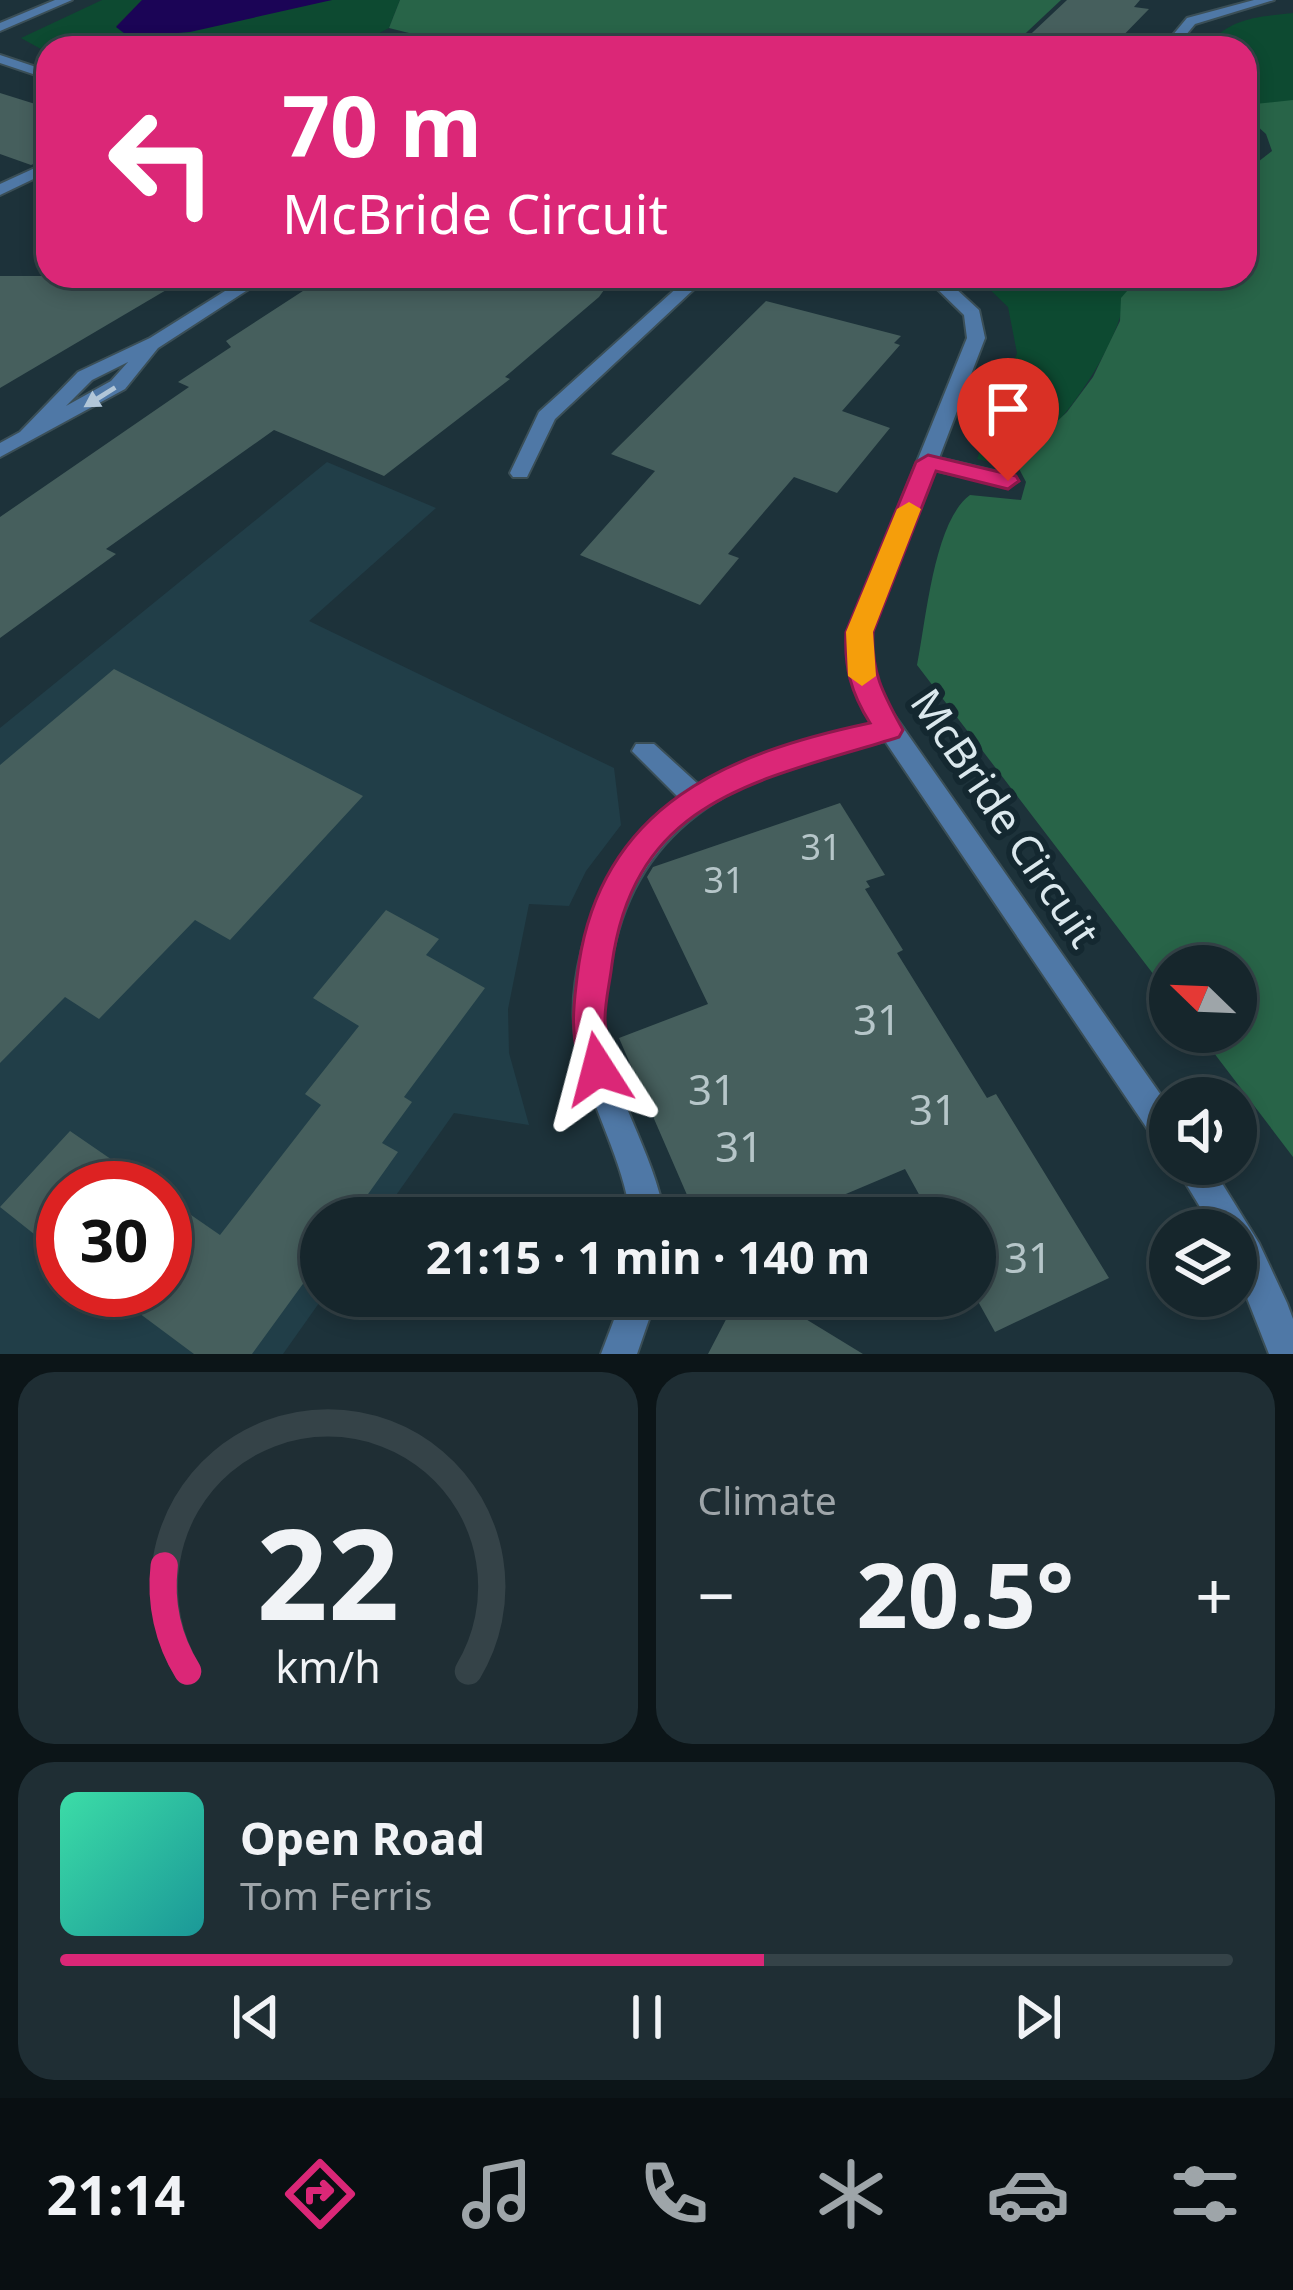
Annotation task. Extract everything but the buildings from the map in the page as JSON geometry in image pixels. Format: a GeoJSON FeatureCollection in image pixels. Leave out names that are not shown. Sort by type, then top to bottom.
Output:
{"type":"FeatureCollection","features":[{"type":"Feature","properties":{"kind":"street"},"geometry":{"type":"LineString","coordinates":[[0,27],[66,0]]}},
{"type":"Feature","properties":{"kind":"street"},"geometry":{"type":"LineString","coordinates":[[1178,36],[1191,21],[1268,0]]}},
{"type":"Feature","properties":{"kind":"street"},"geometry":{"type":"LineString","coordinates":[[0,59],[36,71]]}},
{"type":"Feature","properties":{"kind":"street"},"geometry":{"type":"LineString","coordinates":[[0,190],[36,172]]}},
{"type":"Feature","properties":{"kind":"street"},"geometry":{"type":"LineString","coordinates":[[0,451],[118,385],[156,342],[242,288]]}},
{"type":"Feature","properties":{"kind":"street"},"geometry":{"type":"LineString","coordinates":[[520,472],[546,416],[687,288]]}},
{"type":"Feature","properties":{"kind":"street","name":"McBride Circuit"},"geometry":{"type":"LineString","coordinates":[[945,288],[973,314],[976,338],[860,632],[858,656],[866,694],[1149,1105]]}},
{"type":"Feature","properties":{"kind":"street"},"geometry":{"type":"LineString","coordinates":[[928,462],[1008,481]]}},
{"type":"Feature","properties":{"kind":"street"},"geometry":{"type":"LineString","coordinates":[[646,1197],[645,1180],[598,1069],[587,1022],[602,919],[623,874],[662,822],[697,798],[752,770],[889,730]]}},
{"type":"Feature","properties":{"kind":"street"},"geometry":{"type":"LineString","coordinates":[[645,751],[697,798]]}},
{"type":"Feature","properties":{"kind":"street"},"geometry":{"type":"LineString","coordinates":[[1205,1185],[1239,1233],[1271,1300],[1287,1354]]}},
{"type":"Feature","properties":{"kind":"street"},"geometry":{"type":"LineString","coordinates":[[619,1354],[632,1317]]}},
{"type":"Feature","properties":{"kind":"shaded area"},"geometry":{"type":"Polygon","coordinates":[[[142,0],[332,0],[190,32],[128,36],[116,27],[142,0]]]}},
{"type":"Feature","properties":{"kind":"shaded area"},"geometry":{"type":"Polygon","coordinates":[[[327,462],[436,508],[309,621],[614,768],[621,825],[586,871],[569,906],[529,904],[508,1009],[509,1053],[529,1125],[454,1113],[395,1197],[300,1197],[300,1317],[309,1317],[283,1354],[0,1354],[0,728],[327,462]]]}},
{"type":"Feature","properties":{"kind":"green space"},"geometry":{"type":"Polygon","coordinates":[[[102,0],[142,0],[116,26],[332,0],[400,0],[389,28],[373,36],[36,36],[36,46],[21,38],[102,0]]]}},
{"type":"Feature","properties":{"kind":"green space"},"geometry":{"type":"Polygon","coordinates":[[[400,0],[1061,0],[1023,36],[421,36],[389,28],[400,0]]]}},
{"type":"Feature","properties":{"kind":"green space"},"geometry":{"type":"Polygon","coordinates":[[[1293,13],[1293,122],[1257,116],[1257,36],[1216,36],[1255,18],[1293,13]]]}},
{"type":"Feature","properties":{"kind":"green space"},"geometry":{"type":"Polygon","coordinates":[[[1293,100],[1293,1157],[1257,1110],[1257,1077],[1232,1077],[1214,1053],[1257,1053],[1257,945],[1149,945],[1149,969],[917,665],[933,573],[958,508],[970,495],[1021,500],[1026,482],[1015,461],[1067,412],[1093,377],[1120,321],[1121,298],[1130,288],[1257,288],[1257,163],[1272,151],[1257,126],[1257,104],[1293,100]]]}},
{"type":"Feature","properties":{"kind":"green space"},"geometry":{"type":"Polygon","coordinates":[[[988,288],[1132,288],[1109,345],[1086,385],[1041,440],[1007,466],[977,459],[1017,353],[1008,307],[988,288]]]}},
{"type":"Feature","properties":{"kind":"slow traffic"},"geometry":{"type":"LineString","coordinates":[[862,676],[860,632],[909,509]]}},
{"type":"Feature","properties":{"kind":"route"},"geometry":{"type":"LineString","coordinates":[[598,1069],[587,1022],[602,919],[623,874],[662,822],[708,791],[752,770],[889,730],[866,694],[858,656],[860,632],[928,462],[1008,481]]}}]}
